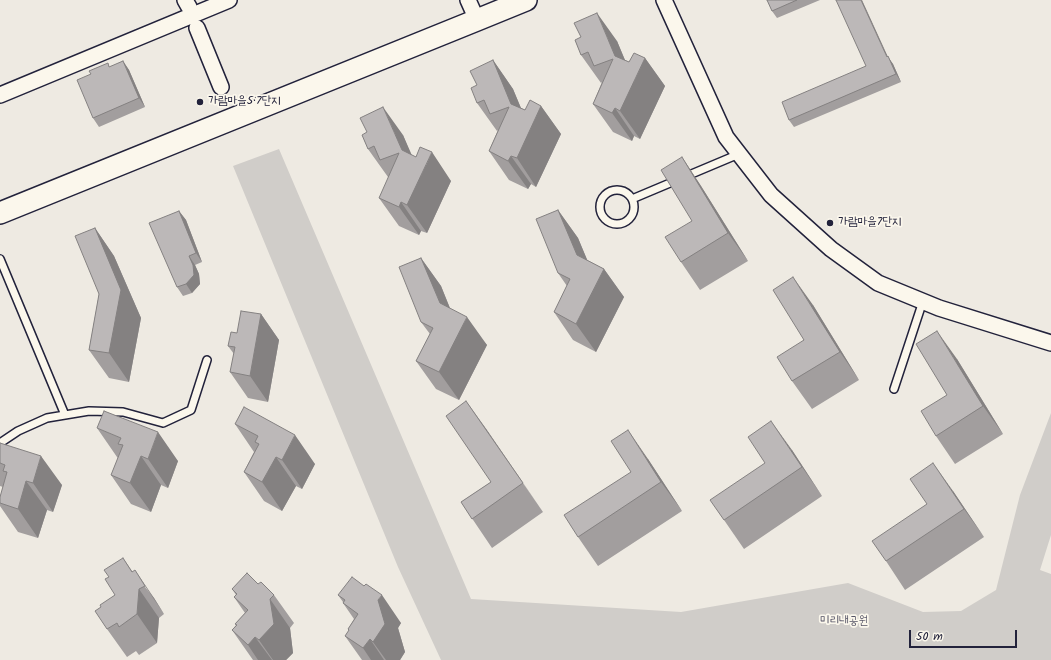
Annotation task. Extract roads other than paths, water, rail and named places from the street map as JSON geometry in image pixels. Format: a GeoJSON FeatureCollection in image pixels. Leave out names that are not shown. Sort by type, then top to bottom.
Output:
{"type":"FeatureCollection","features":[{"type":"Feature","properties":{"kind":"street"},"geometry":{"type":"LineString","coordinates":[[0,95],[229,0]]}},
{"type":"Feature","properties":{"kind":"street"},"geometry":{"type":"LineString","coordinates":[[468,0],[478,20]]}},
{"type":"Feature","properties":{"kind":"street"},"geometry":{"type":"LineString","coordinates":[[0,213],[526,0]]}},
{"type":"Feature","properties":{"kind":"street"},"geometry":{"type":"LineString","coordinates":[[664,0],[726,137],[771,195],[831,249],[878,284],[939,308],[1051,343]]}},
{"type":"Feature","properties":{"kind":"street"},"geometry":{"type":"LineString","coordinates":[[197,28],[221,86]]}},
{"type":"Feature","properties":{"kind":"lane"},"geometry":{"type":"LineString","coordinates":[[632,199],[739,154]]}},
{"type":"Feature","properties":{"kind":"lane"},"geometry":{"type":"LineString","coordinates":[[614,191],[624,192],[632,199],[634,210],[632,216],[623,223],[618,225],[612,224],[603,217],[600,212],[601,201],[608,193],[614,191]]}},
{"type":"Feature","properties":{"kind":"lane"},"geometry":{"type":"LineString","coordinates":[[0,259],[65,415]]}},
{"type":"Feature","properties":{"kind":"lane"},"geometry":{"type":"LineString","coordinates":[[894,389],[923,301]]}},
{"type":"Feature","properties":{"kind":"lane"},"geometry":{"type":"LineString","coordinates":[[0,443],[18,431],[47,418],[89,410],[123,412],[164,423],[191,410],[207,360]]}},
{"type":"Feature","properties":{"kind":"place","name":"가람마을5·7단지"},"geometry":{"type":"Point","coordinates":[200,102]}},
{"type":"Feature","properties":{"kind":"place","name":"가람마을7단지"},"geometry":{"type":"Point","coordinates":[830,223]}},
{"type":"Feature","properties":{"kind":"park label","name":"미리내공원"},"geometry":{"type":"Point","coordinates":[844,622]}}]}
